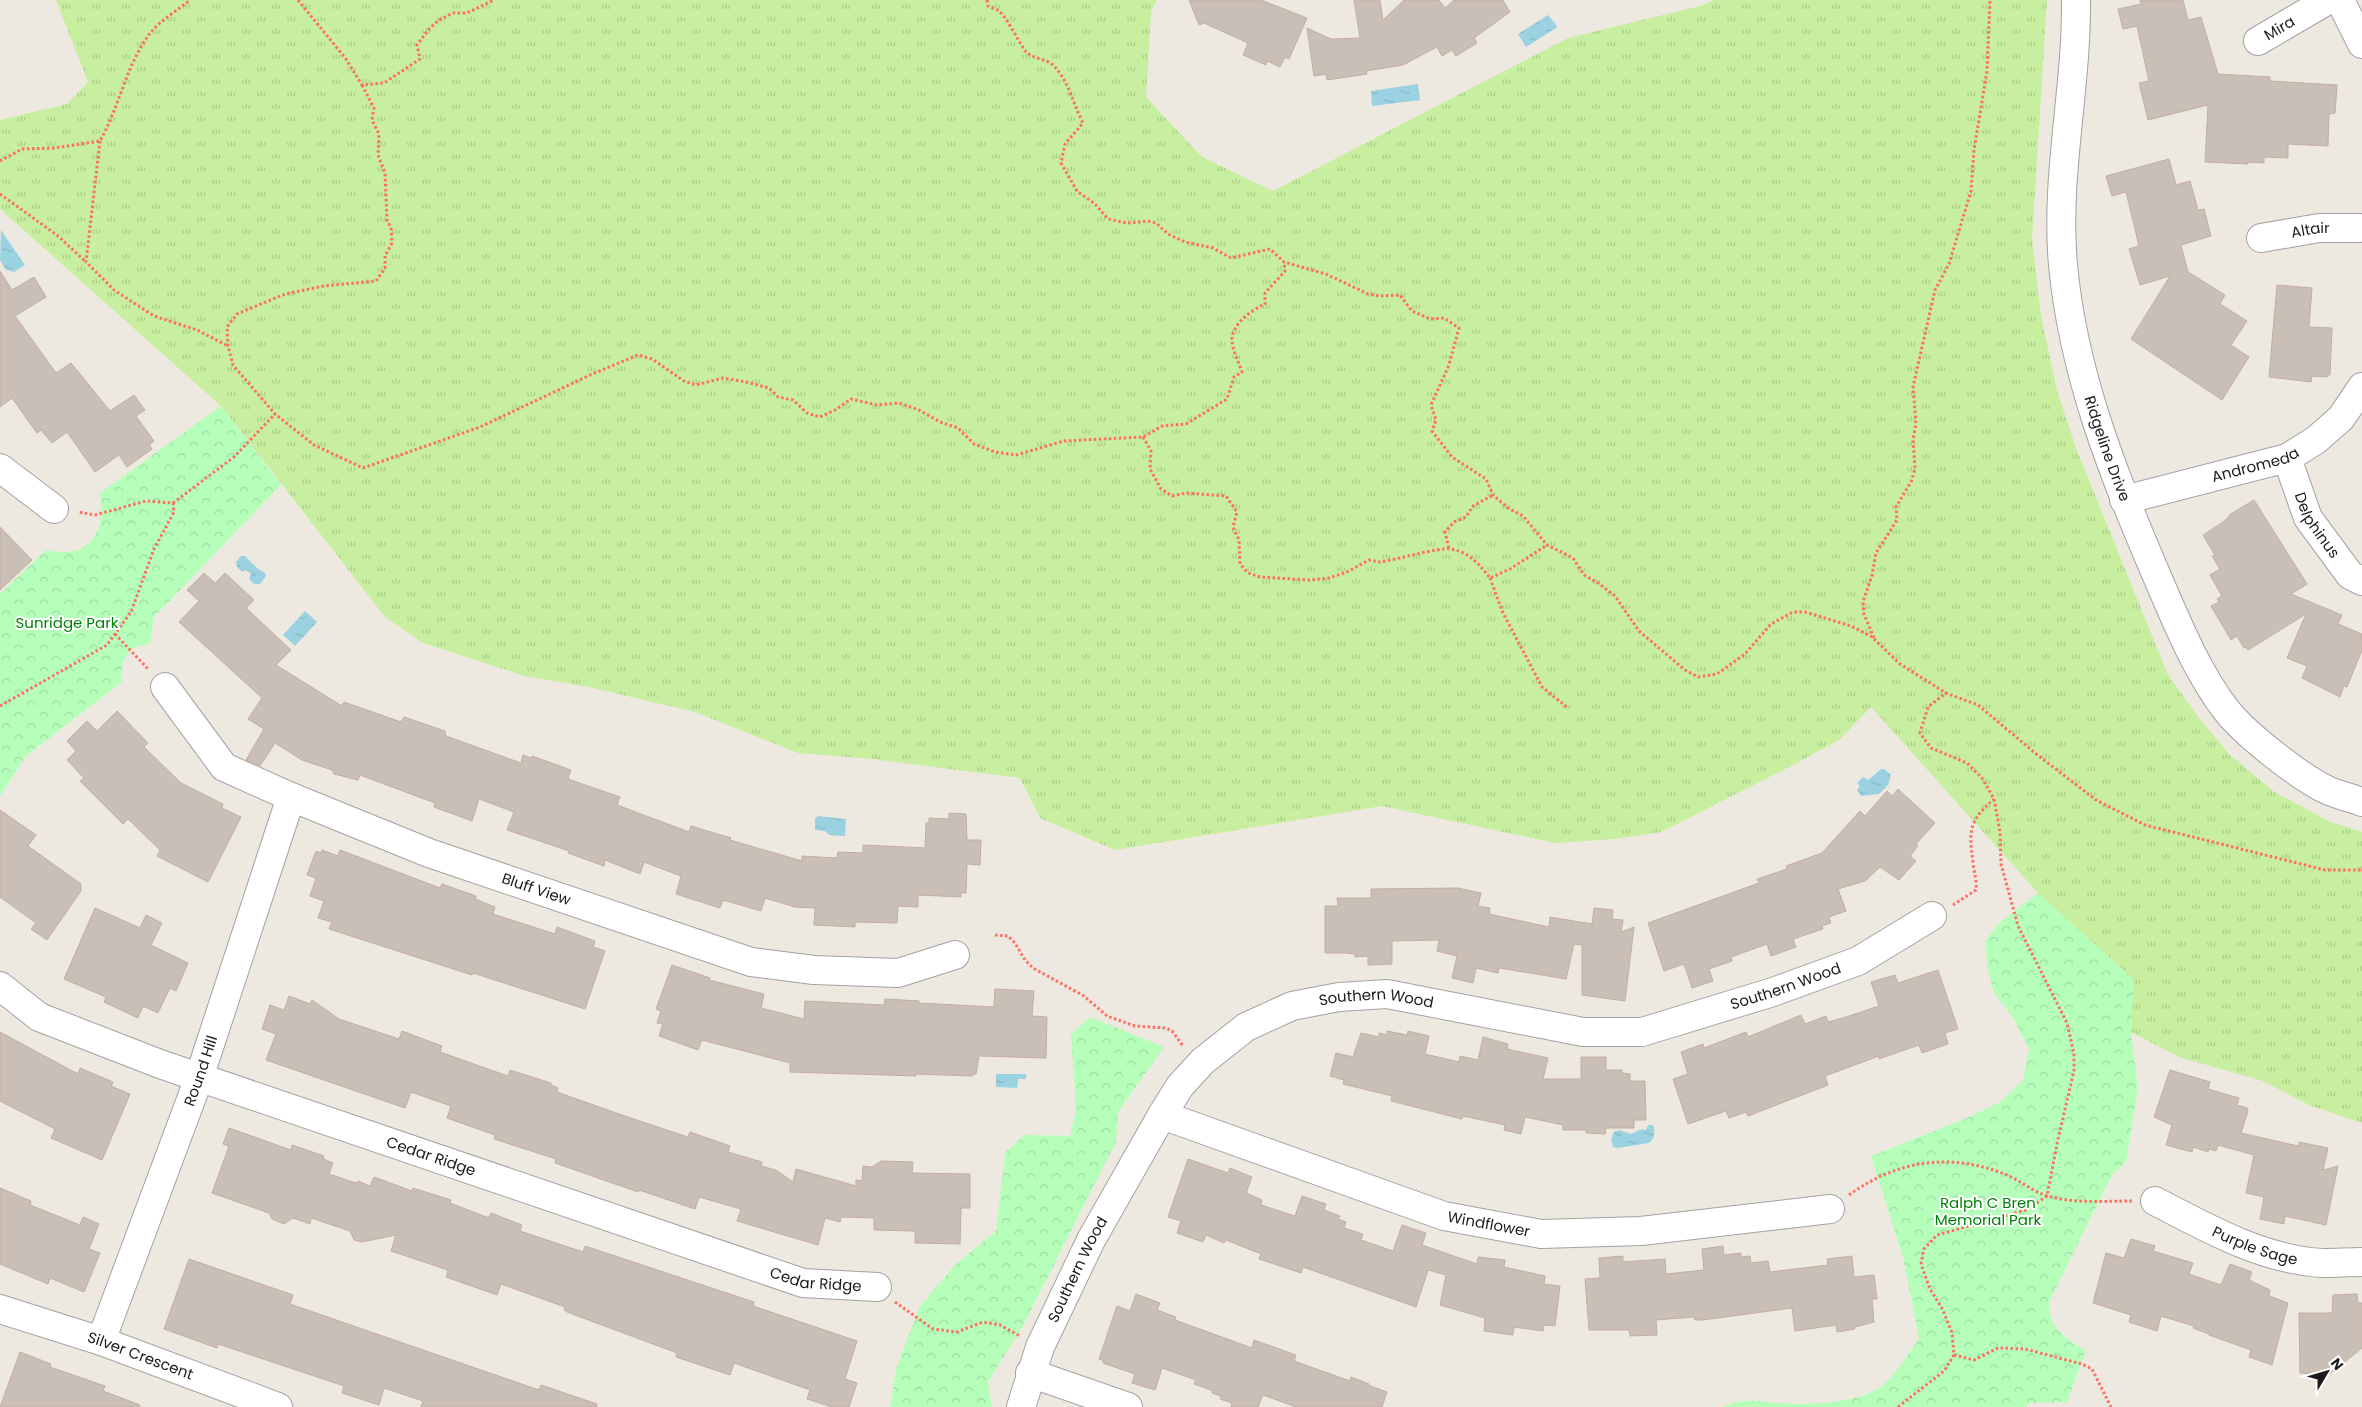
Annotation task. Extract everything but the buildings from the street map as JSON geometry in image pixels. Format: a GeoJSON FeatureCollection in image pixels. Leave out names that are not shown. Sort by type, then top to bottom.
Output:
{"type":"FeatureCollection","features":[{"type":"Feature","properties":{"kind":"street","name":"Ridgeline Drive"},"geometry":{"type":"LineString","coordinates":[[2076,0],[2062,200],[2063,264],[2077,356],[2100,432],[2124,500],[2186,646],[2228,712],[2275,756],[2326,790],[2362,802]]}},
{"type":"Feature","properties":{"kind":"street","name":"Mira"},"geometry":{"type":"LineString","coordinates":[[2258,41],[2328,0]]}},
{"type":"Feature","properties":{"kind":"street"},"geometry":{"type":"LineString","coordinates":[[2340,0],[2362,44]]}},
{"type":"Feature","properties":{"kind":"street","name":"Altair"},"geometry":{"type":"LineString","coordinates":[[2262,238],[2319,228],[2361,232]]}},
{"type":"Feature","properties":{"kind":"street","name":"Andromeda"},"geometry":{"type":"LineString","coordinates":[[2124,500],[2287,458],[2316,440],[2341,418],[2362,387]]}},
{"type":"Feature","properties":{"kind":"street","name":"Delphinus"},"geometry":{"type":"LineString","coordinates":[[2287,458],[2308,518],[2350,575],[2362,581]]}},
{"type":"Feature","properties":{"kind":"street"},"geometry":{"type":"LineString","coordinates":[[0,468],[54,509]]}},
{"type":"Feature","properties":{"kind":"street","name":"Bluff View"},"geometry":{"type":"LineString","coordinates":[[165,687],[224,767],[291,797],[429,853],[751,962],[814,970],[898,973],[955,955]]}},
{"type":"Feature","properties":{"kind":"street","name":"Round Hill"},"geometry":{"type":"LineString","coordinates":[[101,1341],[199,1078],[291,797]]}},
{"type":"Feature","properties":{"kind":"street","name":"Southern Wood"},"geometry":{"type":"LineString","coordinates":[[1021,1407],[1030,1373],[1040,1347],[1091,1240],[1162,1116],[1180,1086],[1203,1061],[1224,1042],[1246,1027],[1292,1006],[1339,997],[1387,994],[1583,1032],[1642,1032],[1774,992],[1858,961],[1932,916]]}},
{"type":"Feature","properties":{"kind":"street","name":"Cedar Ridge"},"geometry":{"type":"LineString","coordinates":[[0,986],[39,1017],[199,1078],[803,1283],[877,1287]]}},
{"type":"Feature","properties":{"kind":"street","name":"Windflower"},"geometry":{"type":"LineString","coordinates":[[1162,1116],[1444,1216],[1541,1234],[1641,1231],[1830,1209]]}},
{"type":"Feature","properties":{"kind":"street","name":"Purple Sage"},"geometry":{"type":"LineString","coordinates":[[2155,1201],[2223,1236],[2286,1257],[2323,1263],[2362,1262]]}},
{"type":"Feature","properties":{"kind":"street","name":"Silver Crescent"},"geometry":{"type":"LineString","coordinates":[[0,1309],[101,1341],[278,1407]]}},
{"type":"Feature","properties":{"kind":"street"},"geometry":{"type":"LineString","coordinates":[[1030,1373],[1128,1407]]}},
{"type":"Feature","properties":{"kind":"path"},"geometry":{"type":"LineString","coordinates":[[86,262],[100,141],[112,120],[131,64],[152,31],[190,0]]}},
{"type":"Feature","properties":{"kind":"path"},"geometry":{"type":"LineString","coordinates":[[298,0],[346,59],[374,108],[372,120],[379,134],[378,155],[385,173],[387,220],[391,228],[392,243],[385,256],[385,268],[376,281],[302,290],[237,314],[227,327],[228,346],[233,365],[276,414],[314,445],[362,468],[480,427],[638,354],[652,359],[684,381],[696,385],[723,378],[746,382],[768,388],[778,396],[793,400],[807,413],[820,417],[851,399],[877,405],[899,403],[958,428],[974,444],[995,452],[1016,455],[1064,441],[1143,436],[1162,426],[1186,424],[1227,399],[1234,377],[1242,372],[1232,341],[1235,329],[1251,311],[1265,304],[1265,293],[1285,270],[1284,262]]}},
{"type":"Feature","properties":{"kind":"path"},"geometry":{"type":"LineString","coordinates":[[362,85],[384,83],[420,59],[417,45],[429,29],[439,20],[453,14],[467,14],[494,0]]}},
{"type":"Feature","properties":{"kind":"path"},"geometry":{"type":"LineString","coordinates":[[987,0],[988,6],[999,10],[1024,50],[1035,58],[1047,60],[1055,67],[1071,91],[1074,106],[1083,123],[1065,144],[1061,163],[1077,191],[1095,204],[1108,219],[1127,223],[1148,221],[1156,223],[1168,234],[1185,242],[1212,248],[1231,258],[1270,249],[1284,262],[1326,274],[1368,294],[1380,296],[1400,295],[1412,311],[1430,319],[1444,318],[1459,328],[1449,365],[1430,405],[1436,420],[1432,432],[1452,457],[1486,479],[1493,495],[1508,508],[1523,516],[1548,545],[1573,558],[1584,575],[1598,582],[1615,596],[1639,630],[1685,670],[1698,677],[1717,674],[1746,654],[1772,624],[1793,612],[1805,612],[1851,626],[1874,639],[1900,664],[1946,693],[1978,705],[2035,753],[2096,800],[2145,825],[2325,870],[2362,870]]}},
{"type":"Feature","properties":{"kind":"path"},"geometry":{"type":"LineString","coordinates":[[1874,639],[1873,630],[1864,614],[1863,602],[1872,575],[1876,553],[1897,520],[1896,507],[1912,480],[1915,468],[1913,439],[1916,424],[1913,387],[1934,290],[1949,264],[1971,191],[1974,150],[1987,71],[1990,0]]}},
{"type":"Feature","properties":{"kind":"path"},"geometry":{"type":"LineString","coordinates":[[0,161],[22,149],[54,148],[100,141]]}},
{"type":"Feature","properties":{"kind":"path"},"geometry":{"type":"LineString","coordinates":[[0,194],[58,236],[114,290],[154,316],[197,330],[228,346]]}},
{"type":"Feature","properties":{"kind":"path"},"geometry":{"type":"LineString","coordinates":[[54,509],[95,515],[146,500],[173,503],[234,457],[276,414]]}},
{"type":"Feature","properties":{"kind":"path"},"geometry":{"type":"LineString","coordinates":[[1143,436],[1151,451],[1150,469],[1161,489],[1172,496],[1186,493],[1226,496],[1237,512],[1233,527],[1239,540],[1240,564],[1248,573],[1260,577],[1287,577],[1309,580],[1329,578],[1347,572],[1369,560],[1380,562],[1449,548],[1463,553],[1476,561],[1490,578],[1503,613],[1542,687],[1568,708]]}},
{"type":"Feature","properties":{"kind":"path"},"geometry":{"type":"LineString","coordinates":[[1449,548],[1445,532],[1454,522],[1466,517],[1473,506],[1493,495]]}},
{"type":"Feature","properties":{"kind":"path"},"geometry":{"type":"LineString","coordinates":[[0,706],[107,645],[131,612],[154,549],[174,512],[173,503]]}},
{"type":"Feature","properties":{"kind":"path"},"geometry":{"type":"LineString","coordinates":[[1490,578],[1510,569],[1548,545]]}},
{"type":"Feature","properties":{"kind":"path"},"geometry":{"type":"LineString","coordinates":[[115,634],[165,687]]}},
{"type":"Feature","properties":{"kind":"path"},"geometry":{"type":"LineString","coordinates":[[1898,1407],[1944,1371],[1954,1356],[1952,1333],[1944,1310],[1930,1289],[1921,1264],[1924,1249],[1937,1235],[2026,1210],[2047,1196],[2074,1071],[2074,1054],[2067,1023],[2018,926],[2001,864],[2000,832],[1994,799],[1982,778],[1967,763],[1931,748],[1920,733],[1928,707],[1946,693]]}},
{"type":"Feature","properties":{"kind":"path"},"geometry":{"type":"LineString","coordinates":[[1932,916],[1976,890],[1972,862],[1972,823],[1979,812],[1994,799]]}},
{"type":"Feature","properties":{"kind":"path"},"geometry":{"type":"LineString","coordinates":[[995,935],[1008,936],[1015,943],[1024,960],[1033,968],[1084,996],[1107,1016],[1135,1026],[1166,1028],[1172,1031],[1186,1050]]}},
{"type":"Feature","properties":{"kind":"path"},"geometry":{"type":"LineString","coordinates":[[1830,1209],[1861,1186],[1886,1173],[1919,1163],[1962,1161],[2008,1176],[2026,1187],[2047,1196],[2076,1201],[2155,1201]]}},
{"type":"Feature","properties":{"kind":"path"},"geometry":{"type":"LineString","coordinates":[[877,1287],[933,1329],[957,1332],[984,1322],[1000,1325],[1040,1347]]}},
{"type":"Feature","properties":{"kind":"path"},"geometry":{"type":"LineString","coordinates":[[1954,1356],[1974,1360],[1998,1348],[2026,1349],[2082,1364],[2092,1369],[2111,1407]]}},
{"type":"Feature","properties":{"kind":"green space"},"geometry":{"type":"Polygon","coordinates":[[[56,0],[1157,0],[1151,12],[1146,97],[1202,157],[1273,191],[1568,38],[1704,5],[1713,0],[2047,0],[2032,239],[2041,316],[2057,391],[2076,448],[2168,675],[2202,722],[2230,755],[2273,791],[2328,821],[2362,832],[2362,1123],[2309,1105],[2263,1081],[2179,1057],[2131,1032],[2133,979],[2038,893],[1871,707],[1839,740],[1661,832],[1614,839],[1555,843],[1382,806],[1115,850],[1040,818],[1020,778],[872,759],[798,753],[695,712],[589,687],[525,676],[423,643],[385,617],[221,406],[0,209],[0,120],[67,104],[88,82],[56,0]]]}},
{"type":"Feature","properties":{"kind":"green space","name":"Sunridge Park"},"geometry":{"type":"Polygon","coordinates":[[[221,406],[281,485],[154,617],[150,644],[136,647],[127,656],[122,667],[122,682],[26,756],[0,796],[0,594],[46,550],[74,551],[84,547],[92,540],[97,531],[100,520],[100,493],[221,406]]]}},
{"type":"Feature","properties":{"kind":"green space","name":"Ralph C Bren Memorial Park"},"geometry":{"type":"Polygon","coordinates":[[[2038,893],[2134,980],[2131,1032],[2138,1088],[2126,1162],[2112,1175],[2049,1302],[2055,1326],[2065,1337],[2086,1351],[2067,1402],[2029,1403],[2026,1407],[1722,1407],[1743,1401],[1790,1404],[1818,1403],[1847,1400],[1861,1396],[1883,1385],[1898,1369],[1919,1339],[1903,1257],[1871,1156],[1967,1118],[2000,1102],[2023,1080],[2029,1049],[2012,1016],[1994,993],[1987,967],[1985,941],[2000,922],[2038,893]]]}},
{"type":"Feature","properties":{"kind":"green space"},"geometry":{"type":"Polygon","coordinates":[[[1090,1017],[1164,1047],[1118,1112],[1116,1142],[1024,1324],[988,1382],[992,1407],[890,1407],[896,1369],[920,1306],[956,1264],[996,1231],[1005,1153],[1024,1135],[1070,1136],[1076,1110],[1071,1034],[1090,1017]]]}},
{"type":"Feature","properties":{"kind":"water"},"geometry":{"type":"Polygon","coordinates":[[[1548,15],[1557,26],[1556,28],[1526,47],[1518,34],[1548,15]]]}},
{"type":"Feature","properties":{"kind":"water"},"geometry":{"type":"Polygon","coordinates":[[[1418,84],[1420,100],[1372,106],[1371,91],[1418,84]]]}},
{"type":"Feature","properties":{"kind":"water"},"geometry":{"type":"Polygon","coordinates":[[[1,230],[25,265],[14,272],[6,270],[0,260],[1,230]]]}},
{"type":"Feature","properties":{"kind":"water"},"geometry":{"type":"Polygon","coordinates":[[[241,556],[245,556],[265,573],[266,576],[260,584],[254,584],[249,579],[251,573],[245,570],[242,572],[237,567],[236,562],[241,556]]]}},
{"type":"Feature","properties":{"kind":"water"},"geometry":{"type":"Polygon","coordinates":[[[305,611],[317,622],[295,646],[283,635],[305,611]]]}},
{"type":"Feature","properties":{"kind":"water"},"geometry":{"type":"Polygon","coordinates":[[[1881,769],[1884,769],[1891,775],[1888,785],[1879,794],[1861,796],[1857,790],[1860,786],[1857,783],[1863,777],[1868,780],[1881,769]]]}},
{"type":"Feature","properties":{"kind":"water"},"geometry":{"type":"Polygon","coordinates":[[[818,816],[846,819],[845,836],[829,835],[825,831],[815,830],[815,819],[818,816]]]}},
{"type":"Feature","properties":{"kind":"water"},"geometry":{"type":"Polygon","coordinates":[[[996,1074],[1026,1074],[1026,1079],[1018,1079],[1017,1088],[996,1087],[996,1074]]]}},
{"type":"Feature","properties":{"kind":"water"},"geometry":{"type":"Polygon","coordinates":[[[1648,1125],[1653,1125],[1654,1130],[1651,1142],[1617,1148],[1613,1147],[1611,1139],[1614,1132],[1619,1130],[1631,1134],[1642,1129],[1646,1130],[1648,1125]]]}}]}
